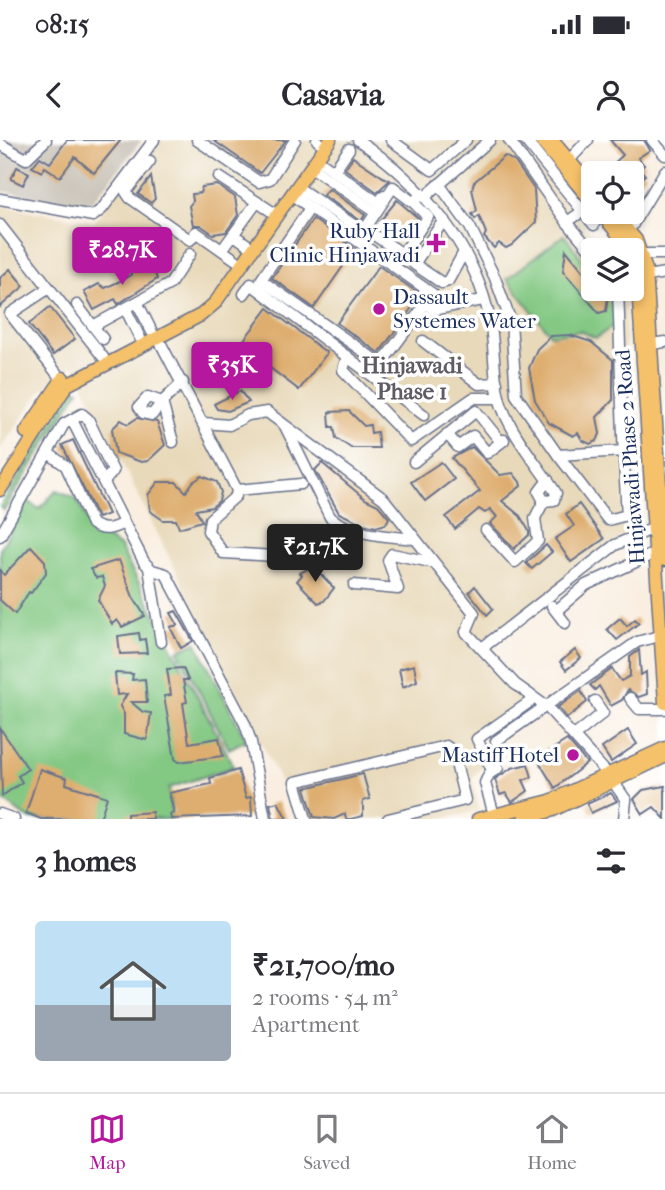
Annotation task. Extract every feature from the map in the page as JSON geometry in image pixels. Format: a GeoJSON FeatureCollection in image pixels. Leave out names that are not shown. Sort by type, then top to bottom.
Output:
{"type":"FeatureCollection","features":[{"type":"Feature","properties":{"kind":"main road"},"geometry":{"type":"LineString","coordinates":[[0,474],[62,380],[103,356],[201,315],[215,303],[314,163],[322,140]]}},
{"type":"Feature","properties":{"kind":"main road"},"geometry":{"type":"LineString","coordinates":[[0,490],[67,385],[197,308],[209,297],[322,140]]}},
{"type":"Feature","properties":{"kind":"main road"},"geometry":{"type":"LineString","coordinates":[[540,140],[581,194]]}},
{"type":"Feature","properties":{"kind":"main road"},"geometry":{"type":"LineString","coordinates":[[552,140],[581,175]]}},
{"type":"Feature","properties":{"kind":"main road"},"geometry":{"type":"LineString","coordinates":[[613,224],[628,238]]}},
{"type":"Feature","properties":{"kind":"main road","name":"Hinjawadi Phase 2 Road"},"geometry":{"type":"LineString","coordinates":[[644,269],[647,276],[661,423],[659,636],[665,703]]}},
{"type":"Feature","properties":{"kind":"main road","name":"Hinjawadi Phase 2 Road"},"geometry":{"type":"LineString","coordinates":[[639,301],[654,528],[660,556]]}},
{"type":"Feature","properties":{"kind":"main road"},"geometry":{"type":"LineString","coordinates":[[524,819],[553,810],[665,748]]}},
{"type":"Feature","properties":{"kind":"main road"},"geometry":{"type":"LineString","coordinates":[[610,778],[665,756]]}},
{"type":"Feature","properties":{"kind":"main road"},"geometry":{"type":"LineString","coordinates":[[486,818],[553,810]]}},
{"type":"Feature","properties":{"kind":"street"},"geometry":{"type":"LineString","coordinates":[[0,159],[4,146],[26,159],[46,140]]}},
{"type":"Feature","properties":{"kind":"street"},"geometry":{"type":"LineString","coordinates":[[0,199],[93,216],[154,140]]}},
{"type":"Feature","properties":{"kind":"street"},"geometry":{"type":"LineString","coordinates":[[197,140],[259,182],[270,179],[295,140]]}},
{"type":"Feature","properties":{"kind":"street"},"geometry":{"type":"LineString","coordinates":[[358,140],[423,195],[444,220],[464,252],[475,273],[491,330],[499,398],[515,432],[556,493],[554,500],[544,501],[535,518],[538,541],[514,562],[486,530]]}},
{"type":"Feature","properties":{"kind":"street"},"geometry":{"type":"LineString","coordinates":[[391,140],[432,170],[466,140]]}},
{"type":"Feature","properties":{"kind":"street"},"geometry":{"type":"LineString","coordinates":[[414,203],[490,140]]}},
{"type":"Feature","properties":{"kind":"street"},"geometry":{"type":"LineString","coordinates":[[509,140],[581,239]]}},
{"type":"Feature","properties":{"kind":"street"},"geometry":{"type":"LineString","coordinates":[[525,140],[581,197]]}},
{"type":"Feature","properties":{"kind":"street"},"geometry":{"type":"LineString","coordinates":[[558,140],[581,167]]}},
{"type":"Feature","properties":{"kind":"street"},"geometry":{"type":"LineString","coordinates":[[572,157],[588,140]]}},
{"type":"Feature","properties":{"kind":"street"},"geometry":{"type":"LineString","coordinates":[[657,142],[665,155]]}},
{"type":"Feature","properties":{"kind":"street"},"geometry":{"type":"LineString","coordinates":[[294,191],[311,203],[433,294],[381,364],[261,279],[311,203],[330,174],[349,149]]}},
{"type":"Feature","properties":{"kind":"street"},"geometry":{"type":"LineString","coordinates":[[150,161],[126,192],[130,198],[190,240],[196,232],[236,260]]}},
{"type":"Feature","properties":{"kind":"street"},"geometry":{"type":"LineString","coordinates":[[314,163],[379,203],[400,173]]}},
{"type":"Feature","properties":{"kind":"street"},"geometry":{"type":"LineString","coordinates":[[634,238],[665,170]]}},
{"type":"Feature","properties":{"kind":"street"},"geometry":{"type":"LineString","coordinates":[[330,174],[372,209]]}},
{"type":"Feature","properties":{"kind":"street"},"geometry":{"type":"LineString","coordinates":[[219,177],[271,211]]}},
{"type":"Feature","properties":{"kind":"street"},"geometry":{"type":"LineString","coordinates":[[439,184],[470,227],[490,267],[511,327],[516,395],[608,520],[627,515],[618,301]]}},
{"type":"Feature","properties":{"kind":"street"},"geometry":{"type":"LineString","coordinates":[[393,187],[414,203],[428,217],[403,254],[366,229],[393,187]]}},
{"type":"Feature","properties":{"kind":"street"},"geometry":{"type":"LineString","coordinates":[[222,250],[257,202]]}},
{"type":"Feature","properties":{"kind":"street"},"geometry":{"type":"LineString","coordinates":[[311,203],[360,230]]}},
{"type":"Feature","properties":{"kind":"street"},"geometry":{"type":"LineString","coordinates":[[567,222],[581,212]]}},
{"type":"Feature","properties":{"kind":"street"},"geometry":{"type":"LineString","coordinates":[[444,220],[414,264],[442,283],[448,281],[464,252]]}},
{"type":"Feature","properties":{"kind":"street"},"geometry":{"type":"LineString","coordinates":[[0,225],[103,356]]}},
{"type":"Feature","properties":{"kind":"street"},"geometry":{"type":"LineString","coordinates":[[234,235],[247,245]]}},
{"type":"Feature","properties":{"kind":"street"},"geometry":{"type":"LineString","coordinates":[[644,246],[665,254]]}},
{"type":"Feature","properties":{"kind":"street"},"geometry":{"type":"LineString","coordinates":[[93,326],[138,304],[170,284],[190,254]]}},
{"type":"Feature","properties":{"kind":"street"},"geometry":{"type":"LineString","coordinates":[[647,276],[665,273]]}},
{"type":"Feature","properties":{"kind":"street"},"geometry":{"type":"LineString","coordinates":[[244,294],[251,284],[424,415]]}},
{"type":"Feature","properties":{"kind":"street"},"geometry":{"type":"LineString","coordinates":[[49,288],[10,314],[62,380]]}},
{"type":"Feature","properties":{"kind":"street"},"geometry":{"type":"LineString","coordinates":[[432,310],[483,300]]}},
{"type":"Feature","properties":{"kind":"street"},"geometry":{"type":"LineString","coordinates":[[138,304],[152,335],[183,382],[237,490],[236,496],[210,519],[208,531],[223,552],[275,556]]}},
{"type":"Feature","properties":{"kind":"street"},"geometry":{"type":"LineString","coordinates":[[77,305],[103,339]]}},
{"type":"Feature","properties":{"kind":"street"},"geometry":{"type":"LineString","coordinates":[[126,310],[152,335]]}},
{"type":"Feature","properties":{"kind":"street"},"geometry":{"type":"LineString","coordinates":[[491,330],[511,327]]}},
{"type":"Feature","properties":{"kind":"street"},"geometry":{"type":"LineString","coordinates":[[423,341],[479,384],[497,383]]}},
{"type":"Feature","properties":{"kind":"street"},"geometry":{"type":"LineString","coordinates":[[652,344],[665,342]]}},
{"type":"Feature","properties":{"kind":"street"},"geometry":{"type":"LineString","coordinates":[[347,356],[343,370],[411,441],[472,398],[499,398]]}},
{"type":"Feature","properties":{"kind":"street"},"geometry":{"type":"LineString","coordinates":[[173,442],[162,402],[183,382]]}},
{"type":"Feature","properties":{"kind":"street"},"geometry":{"type":"LineString","coordinates":[[414,462],[476,411],[501,442]]}},
{"type":"Feature","properties":{"kind":"street"},"geometry":{"type":"LineString","coordinates":[[204,423],[229,425],[263,412],[372,487],[474,612],[466,632],[515,684],[547,707],[610,778],[626,800],[624,819]]}},
{"type":"Feature","properties":{"kind":"street"},"geometry":{"type":"LineString","coordinates":[[0,536],[4,518],[48,453],[64,424],[72,420],[149,568],[161,642]]}},
{"type":"Feature","properties":{"kind":"street"},"geometry":{"type":"LineString","coordinates":[[284,424],[330,517],[337,523],[372,534],[414,539]]}},
{"type":"Feature","properties":{"kind":"street"},"geometry":{"type":"LineString","coordinates":[[447,435],[458,447],[474,436],[487,453],[515,432]]}},
{"type":"Feature","properties":{"kind":"street"},"geometry":{"type":"LineString","coordinates":[[558,455],[623,451]]}},
{"type":"Feature","properties":{"kind":"street"},"geometry":{"type":"LineString","coordinates":[[48,453],[66,466],[92,524],[99,529],[110,530],[124,523]]}},
{"type":"Feature","properties":{"kind":"street"},"geometry":{"type":"LineString","coordinates":[[237,490],[301,484]]}},
{"type":"Feature","properties":{"kind":"street"},"geometry":{"type":"LineString","coordinates":[[482,648],[615,545],[654,528]]}},
{"type":"Feature","properties":{"kind":"street"},"geometry":{"type":"LineString","coordinates":[[354,585],[398,589],[388,561],[392,554],[433,563]]}},
{"type":"Feature","properties":{"kind":"street"},"geometry":{"type":"LineString","coordinates":[[556,611],[586,585],[660,556]]}},
{"type":"Feature","properties":{"kind":"street"},"geometry":{"type":"LineString","coordinates":[[149,568],[164,573],[168,578],[249,733],[265,819]]}},
{"type":"Feature","properties":{"kind":"street"},"geometry":{"type":"LineString","coordinates":[[547,598],[565,623]]}},
{"type":"Feature","properties":{"kind":"street"},"geometry":{"type":"LineString","coordinates":[[496,741],[637,642],[659,636]]}},
{"type":"Feature","properties":{"kind":"street"},"geometry":{"type":"LineString","coordinates":[[630,698],[639,709],[665,709]]}},
{"type":"Feature","properties":{"kind":"street"},"geometry":{"type":"LineString","coordinates":[[486,818],[485,783],[494,767],[477,739],[534,699]]}},
{"type":"Feature","properties":{"kind":"street"},"geometry":{"type":"LineString","coordinates":[[574,736],[603,713],[595,701]]}},
{"type":"Feature","properties":{"kind":"street"},"geometry":{"type":"LineString","coordinates":[[306,819],[295,782],[446,746],[453,751],[464,800],[388,819]]}},
{"type":"Feature","properties":{"kind":"street"},"geometry":{"type":"LineString","coordinates":[[0,814],[14,819]]}},
{"type":"Feature","properties":{"kind":"shaded area"},"geometry":{"type":"Polygon","coordinates":[[[0,140],[142,140],[89,206],[0,191],[0,140]]]}},
{"type":"Feature","properties":{"kind":"shaded area"},"geometry":{"type":"Polygon","coordinates":[[[158,140],[514,140],[594,238],[581,238],[581,301],[626,301],[624,535],[475,649],[524,699],[469,738],[485,764],[472,778],[480,811],[437,819],[299,819],[74,365],[39,393],[0,450],[0,205],[94,222],[158,140]]]}},
{"type":"Feature","properties":{"kind":"green space"},"geometry":{"type":"Polygon","coordinates":[[[564,235],[581,257],[581,301],[613,301],[616,324],[596,338],[580,331],[551,335],[507,279],[564,235]]]}},
{"type":"Feature","properties":{"kind":"green space"},"geometry":{"type":"Polygon","coordinates":[[[75,388],[79,390],[4,510],[0,507],[75,388]]]}},
{"type":"Feature","properties":{"kind":"green space"},"geometry":{"type":"Polygon","coordinates":[[[57,490],[76,498],[92,529],[120,547],[234,767],[169,788],[172,819],[29,819],[0,798],[0,549],[28,501],[39,509],[57,490]]]}},
{"type":"Feature","properties":{"kind":"green space"},"geometry":{"type":"Polygon","coordinates":[[[196,642],[246,740],[229,749],[178,651],[196,642]]]}},
{"type":"Feature","properties":{"kind":"building"},"geometry":{"type":"Polygon","coordinates":[[[67,140],[121,140],[94,173],[75,157],[60,177],[45,167],[42,172],[32,167],[40,157],[50,163],[67,140]]]}},
{"type":"Feature","properties":{"kind":"building"},"geometry":{"type":"Polygon","coordinates":[[[213,140],[286,140],[260,173],[213,140]]]}},
{"type":"Feature","properties":{"kind":"building"},"geometry":{"type":"Polygon","coordinates":[[[610,140],[644,140],[650,150],[638,158],[641,161],[616,161],[623,155],[610,140]]]}},
{"type":"Feature","properties":{"kind":"building"},"geometry":{"type":"Polygon","coordinates":[[[505,156],[515,162],[534,189],[536,222],[512,245],[506,248],[499,243],[494,248],[484,237],[486,233],[479,216],[475,219],[472,214],[477,211],[472,189],[474,182],[505,156]]]}},
{"type":"Feature","properties":{"kind":"building"},"geometry":{"type":"Polygon","coordinates":[[[353,157],[390,180],[377,192],[345,169],[353,157]]]}},
{"type":"Feature","properties":{"kind":"building"},"geometry":{"type":"Polygon","coordinates":[[[17,167],[29,173],[23,185],[11,179],[17,167]]]}},
{"type":"Feature","properties":{"kind":"building"},"geometry":{"type":"Polygon","coordinates":[[[151,177],[155,199],[151,203],[138,194],[151,177]]]}},
{"type":"Feature","properties":{"kind":"building"},"geometry":{"type":"Polygon","coordinates":[[[217,185],[235,197],[238,215],[226,232],[213,234],[200,225],[193,225],[189,206],[193,201],[192,194],[200,193],[202,187],[217,185]]]}},
{"type":"Feature","properties":{"kind":"building"},"geometry":{"type":"Polygon","coordinates":[[[329,189],[365,215],[361,221],[323,195],[329,189]]]}},
{"type":"Feature","properties":{"kind":"building"},"geometry":{"type":"Polygon","coordinates":[[[397,200],[418,218],[404,238],[380,221],[397,200]]]}},
{"type":"Feature","properties":{"kind":"building"},"geometry":{"type":"Polygon","coordinates":[[[313,219],[355,249],[314,308],[272,278],[313,219]]]}},
{"type":"Feature","properties":{"kind":"building"},"geometry":{"type":"Polygon","coordinates":[[[566,250],[581,268],[581,292],[563,271],[566,250]]]}},
{"type":"Feature","properties":{"kind":"building"},"geometry":{"type":"Polygon","coordinates":[[[145,262],[154,270],[157,279],[118,304],[115,299],[94,310],[84,292],[99,284],[105,288],[120,281],[131,275],[131,269],[145,262]]]}},
{"type":"Feature","properties":{"kind":"building","name":"Dassault Systemes Water"},"geometry":{"type":"Polygon","coordinates":[[[379,266],[421,295],[379,353],[337,323],[379,266]]]}},
{"type":"Feature","properties":{"kind":"building"},"geometry":{"type":"Polygon","coordinates":[[[10,269],[24,286],[0,307],[0,278],[10,269]]]}},
{"type":"Feature","properties":{"kind":"building"},"geometry":{"type":"Polygon","coordinates":[[[589,301],[607,301],[606,311],[599,313],[589,301]]]}},
{"type":"Feature","properties":{"kind":"building"},"geometry":{"type":"Polygon","coordinates":[[[50,307],[75,339],[53,355],[29,324],[50,307]]]}},
{"type":"Feature","properties":{"kind":"building"},"geometry":{"type":"Polygon","coordinates":[[[268,308],[327,353],[299,390],[240,345],[268,308]]]}},
{"type":"Feature","properties":{"kind":"building"},"geometry":{"type":"Polygon","coordinates":[[[570,335],[591,342],[613,360],[613,400],[597,417],[600,434],[597,441],[590,444],[582,440],[578,433],[573,436],[549,423],[535,400],[529,368],[537,349],[551,336],[570,335]]]}},
{"type":"Feature","properties":{"kind":"building"},"geometry":{"type":"Polygon","coordinates":[[[240,391],[249,402],[228,411],[217,409],[214,404],[240,391]]]}},
{"type":"Feature","properties":{"kind":"building"},"geometry":{"type":"Polygon","coordinates":[[[349,411],[364,426],[370,425],[371,433],[377,432],[379,448],[351,448],[336,438],[334,427],[330,427],[329,412],[349,411]]]}},
{"type":"Feature","properties":{"kind":"building"},"geometry":{"type":"Polygon","coordinates":[[[137,418],[157,422],[165,445],[148,461],[141,462],[116,453],[112,429],[121,420],[128,424],[137,418]]]}},
{"type":"Feature","properties":{"kind":"building"},"geometry":{"type":"Polygon","coordinates":[[[73,440],[108,514],[98,518],[62,445],[73,440]]]}},
{"type":"Feature","properties":{"kind":"building"},"geometry":{"type":"Polygon","coordinates":[[[472,447],[500,475],[513,473],[520,482],[521,486],[502,501],[520,516],[529,531],[529,535],[514,549],[490,523],[497,517],[490,509],[485,513],[479,509],[455,529],[446,517],[480,491],[452,458],[472,447]]]}},
{"type":"Feature","properties":{"kind":"building"},"geometry":{"type":"Polygon","coordinates":[[[441,462],[454,479],[425,501],[411,482],[441,462]]]}},
{"type":"Feature","properties":{"kind":"building"},"geometry":{"type":"Polygon","coordinates":[[[322,463],[365,499],[378,505],[389,518],[386,524],[376,527],[363,524],[339,513],[315,470],[322,463]]]}},
{"type":"Feature","properties":{"kind":"building"},"geometry":{"type":"Polygon","coordinates":[[[202,476],[217,482],[221,492],[219,501],[212,507],[196,510],[202,521],[179,528],[176,520],[163,520],[150,511],[148,495],[158,482],[176,482],[186,492],[193,482],[202,476]]]}},
{"type":"Feature","properties":{"kind":"building"},"geometry":{"type":"Polygon","coordinates":[[[579,504],[604,539],[571,562],[555,539],[574,526],[566,514],[579,504]]]}},
{"type":"Feature","properties":{"kind":"building"},"geometry":{"type":"Polygon","coordinates":[[[546,545],[552,552],[532,569],[526,563],[546,545]]]}},
{"type":"Feature","properties":{"kind":"building"},"geometry":{"type":"Polygon","coordinates":[[[31,546],[45,561],[46,573],[31,593],[29,592],[15,614],[0,600],[0,570],[4,575],[31,546]]]}},
{"type":"Feature","properties":{"kind":"building"},"geometry":{"type":"Polygon","coordinates":[[[119,560],[133,597],[145,616],[122,627],[117,620],[112,624],[98,600],[105,586],[102,577],[96,578],[90,569],[119,560]]]}},
{"type":"Feature","properties":{"kind":"building"},"geometry":{"type":"Polygon","coordinates":[[[313,566],[334,588],[324,601],[318,603],[297,581],[302,575],[300,573],[313,566]]]}},
{"type":"Feature","properties":{"kind":"building"},"geometry":{"type":"Polygon","coordinates":[[[475,586],[493,609],[487,615],[469,592],[475,586]]]}},
{"type":"Feature","properties":{"kind":"building"},"geometry":{"type":"Polygon","coordinates":[[[176,611],[193,641],[181,648],[170,627],[178,625],[171,613],[176,611]]]}},
{"type":"Feature","properties":{"kind":"building"},"geometry":{"type":"Polygon","coordinates":[[[620,618],[627,626],[635,619],[639,623],[617,640],[607,629],[620,618]]]}},
{"type":"Feature","properties":{"kind":"building"},"geometry":{"type":"Polygon","coordinates":[[[139,633],[140,640],[145,639],[147,653],[120,654],[118,636],[139,633]]]}},
{"type":"Feature","properties":{"kind":"building"},"geometry":{"type":"Polygon","coordinates":[[[575,650],[581,658],[566,670],[560,662],[575,650]]]}},
{"type":"Feature","properties":{"kind":"building"},"geometry":{"type":"Polygon","coordinates":[[[639,650],[641,675],[646,672],[647,694],[639,697],[628,690],[622,700],[611,706],[599,686],[595,690],[590,685],[612,669],[621,681],[630,676],[630,657],[639,650]]]}},
{"type":"Feature","properties":{"kind":"building"},"geometry":{"type":"Polygon","coordinates":[[[414,665],[417,681],[403,687],[399,669],[414,665]]]}},
{"type":"Feature","properties":{"kind":"building"},"geometry":{"type":"Polygon","coordinates":[[[183,668],[188,680],[183,680],[187,702],[183,703],[189,743],[219,738],[223,756],[179,762],[175,759],[164,696],[171,695],[167,669],[183,668]]]}},
{"type":"Feature","properties":{"kind":"building"},"geometry":{"type":"Polygon","coordinates":[[[115,673],[133,674],[132,680],[145,679],[147,702],[131,702],[143,712],[151,713],[147,740],[124,734],[124,714],[120,706],[127,694],[117,695],[115,673]]]}},
{"type":"Feature","properties":{"kind":"building"},"geometry":{"type":"Polygon","coordinates":[[[581,691],[587,702],[567,718],[558,707],[581,691]]]}},
{"type":"Feature","properties":{"kind":"building"},"geometry":{"type":"Polygon","coordinates":[[[0,728],[28,769],[18,776],[22,782],[2,796],[0,728]]]}},
{"type":"Feature","properties":{"kind":"building"},"geometry":{"type":"Polygon","coordinates":[[[628,730],[637,744],[611,762],[602,748],[628,730]]]}},
{"type":"Feature","properties":{"kind":"building"},"geometry":{"type":"Polygon","coordinates":[[[567,740],[587,763],[555,788],[539,762],[550,755],[548,752],[567,740]]]}},
{"type":"Feature","properties":{"kind":"building"},"geometry":{"type":"Polygon","coordinates":[[[528,764],[532,777],[523,780],[528,791],[512,802],[506,793],[500,795],[495,779],[512,768],[528,764]]]}},
{"type":"Feature","properties":{"kind":"building"},"geometry":{"type":"Polygon","coordinates":[[[40,769],[67,778],[66,784],[107,797],[100,819],[41,819],[26,813],[40,769]]]}},
{"type":"Feature","properties":{"kind":"building"},"geometry":{"type":"Polygon","coordinates":[[[238,770],[246,798],[251,797],[252,816],[171,819],[170,814],[174,813],[169,793],[211,784],[210,778],[238,770]]]}},
{"type":"Feature","properties":{"kind":"building"},"geometry":{"type":"Polygon","coordinates":[[[363,774],[370,799],[363,801],[363,816],[351,819],[346,819],[345,814],[334,819],[314,817],[305,788],[363,774]]]}},
{"type":"Feature","properties":{"kind":"building"},"geometry":{"type":"Polygon","coordinates":[[[665,786],[665,819],[654,807],[643,814],[634,799],[643,790],[665,786]]]}},
{"type":"Feature","properties":{"kind":"building"},"geometry":{"type":"Polygon","coordinates":[[[611,793],[617,801],[591,813],[587,804],[611,793]]]}},
{"type":"Feature","properties":{"kind":"building"},"geometry":{"type":"Polygon","coordinates":[[[278,802],[287,819],[273,819],[270,804],[278,802]]]}},
{"type":"Feature","properties":{"kind":"building"},"geometry":{"type":"Polygon","coordinates":[[[152,812],[153,819],[127,819],[127,814],[152,812]]]}},
{"type":"Feature","properties":{"kind":"place","name":"Ruby Hall Clinic Hinjawadi"},"geometry":{"type":"Point","coordinates":[436,243]}},
{"type":"Feature","properties":{"kind":"place","name":"Dassault Systemes Water"},"geometry":{"type":"Point","coordinates":[379,309]}},
{"type":"Feature","properties":{"kind":"place","name":"Mastiff Hotel"},"geometry":{"type":"Point","coordinates":[573,755]}},
{"type":"Feature","properties":{"kind":"district","name":"Hinjawadi Phase 1"},"geometry":{"type":"Point","coordinates":[412,378]}}]}
